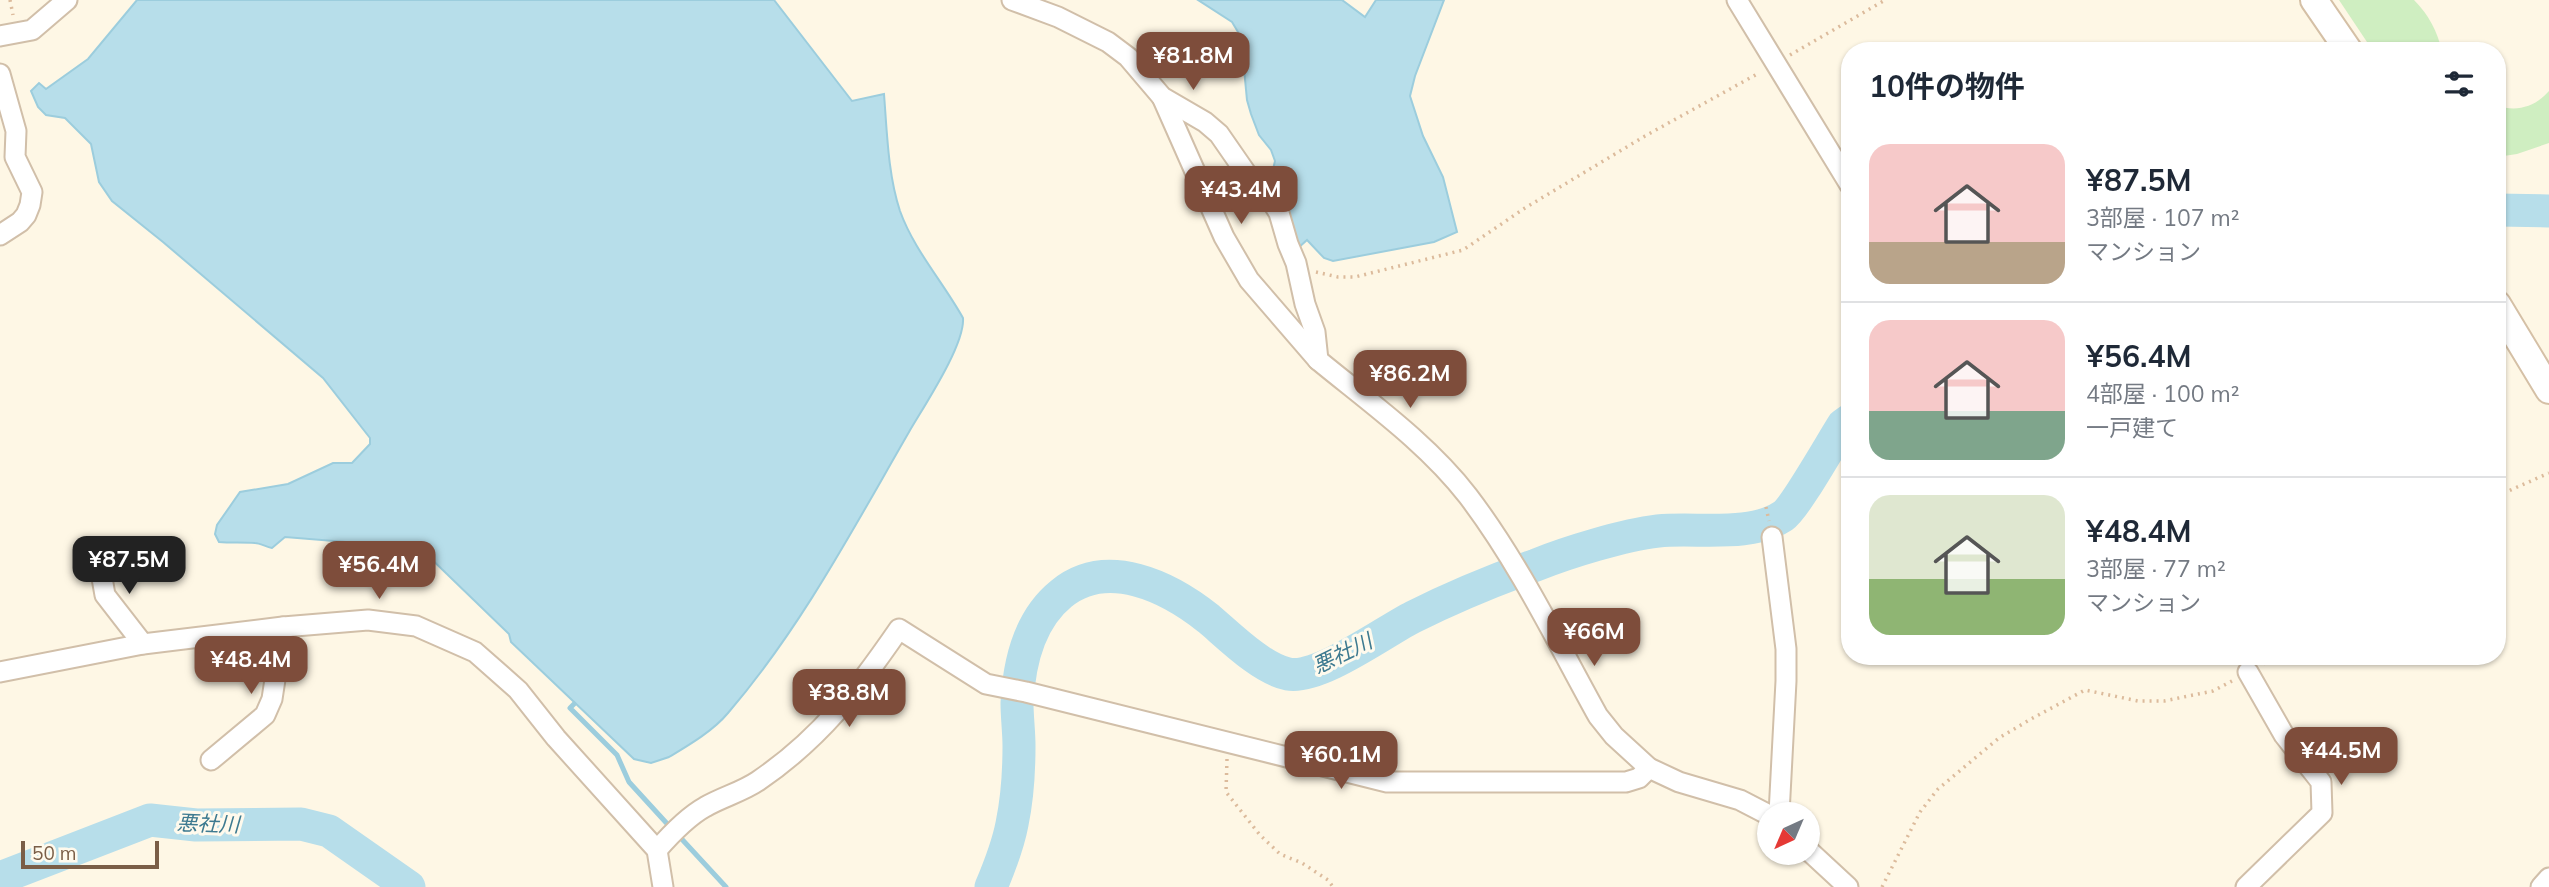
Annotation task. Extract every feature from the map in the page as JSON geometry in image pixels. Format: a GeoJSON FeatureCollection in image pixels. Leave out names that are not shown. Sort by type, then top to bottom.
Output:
{"type":"FeatureCollection","features":[{"type":"Feature","properties":{"kind":"main road"},"geometry":{"type":"LineString","coordinates":[[2314,0],[2343,42]]}},
{"type":"Feature","properties":{"kind":"main road"},"geometry":{"type":"LineString","coordinates":[[2506,319],[2549,390]]}},
{"type":"Feature","properties":{"kind":"street"},"geometry":{"type":"LineString","coordinates":[[0,36],[32,30],[67,0]]}},
{"type":"Feature","properties":{"kind":"street"},"geometry":{"type":"LineString","coordinates":[[1012,0],[1058,17],[1108,41],[1128,57],[1162,97],[1224,237],[1249,280],[1318,360],[1420,445],[1468,496],[1513,564],[1598,716],[1614,736],[1649,768],[1679,782],[1741,800],[1757,809]]}},
{"type":"Feature","properties":{"kind":"street"},"geometry":{"type":"LineString","coordinates":[[1737,0],[1841,170]]}},
{"type":"Feature","properties":{"kind":"street"},"geometry":{"type":"LineString","coordinates":[[0,75],[16,131],[15,157],[32,192],[26,215],[0,235]]}},
{"type":"Feature","properties":{"kind":"street"},"geometry":{"type":"LineString","coordinates":[[1162,97],[1205,122],[1219,134],[1245,173],[1269,197],[1279,213],[1315,332],[1318,360]]}},
{"type":"Feature","properties":{"kind":"street"},"geometry":{"type":"LineString","coordinates":[[1772,537],[1786,649],[1780,802]]}},
{"type":"Feature","properties":{"kind":"street"},"geometry":{"type":"LineString","coordinates":[[94,559],[105,595],[143,644]]}},
{"type":"Feature","properties":{"kind":"street"},"geometry":{"type":"LineString","coordinates":[[0,671],[143,644],[284,628],[368,620],[416,626],[475,652],[518,690],[556,738],[668,838]]}},
{"type":"Feature","properties":{"kind":"street"},"geometry":{"type":"LineString","coordinates":[[211,760],[265,715],[272,699],[284,628]]}},
{"type":"Feature","properties":{"kind":"street"},"geometry":{"type":"LineString","coordinates":[[663,887],[668,838],[704,807],[755,783],[810,741],[848,700],[900,629],[972,677],[999,689],[1026,692],[1387,782],[1626,782],[1639,778],[1649,768]]}},
{"type":"Feature","properties":{"kind":"street"},"geometry":{"type":"LineString","coordinates":[[2246,887],[2322,813],[2320,782],[2284,735],[2248,672]]}},
{"type":"Feature","properties":{"kind":"street"},"geometry":{"type":"LineString","coordinates":[[1820,861],[1848,887]]}},
{"type":"Feature","properties":{"kind":"street"},"geometry":{"type":"LineString","coordinates":[[2541,887],[2549,878]]}},
{"type":"Feature","properties":{"kind":"path"},"geometry":{"type":"LineString","coordinates":[[1296,263],[1322,274],[1355,277],[1463,250],[1525,208],[1646,136],[1885,0]]}},
{"type":"Feature","properties":{"kind":"path"},"geometry":{"type":"LineString","coordinates":[[2506,492],[2549,472]]}},
{"type":"Feature","properties":{"kind":"path"},"geometry":{"type":"LineString","coordinates":[[1766,507],[1767,513]]}},
{"type":"Feature","properties":{"kind":"path"},"geometry":{"type":"LineString","coordinates":[[1882,887],[1920,812],[1938,789],[2000,738],[2031,719],[2085,690],[2138,701],[2164,701],[2213,691],[2261,665]]}},
{"type":"Feature","properties":{"kind":"path"},"geometry":{"type":"LineString","coordinates":[[1227,742],[1226,792],[1260,835],[1280,854],[1302,863],[1328,880],[1333,887]]}},
{"type":"Feature","properties":{"kind":"green space"},"geometry":{"type":"Polygon","coordinates":[[[2339,0],[2414,0],[2432,24],[2439,42],[2367,42],[2339,0]]]}},
{"type":"Feature","properties":{"kind":"green space"},"geometry":{"type":"Polygon","coordinates":[[[2549,91],[2549,143],[2506,156],[2506,107],[2526,107],[2549,91]]]}},
{"type":"Feature","properties":{"kind":"water"},"geometry":{"type":"Polygon","coordinates":[[[137,0],[774,0],[852,101],[884,94],[890,168],[900,211],[921,253],[963,318],[962,330],[942,375],[803,612],[728,713],[708,732],[669,757],[651,763],[634,759],[511,642],[509,634],[420,548],[285,537],[272,548],[257,543],[219,542],[215,534],[217,525],[240,492],[288,484],[333,463],[352,463],[370,444],[370,438],[323,378],[112,201],[99,182],[91,144],[65,118],[46,115],[38,107],[31,91],[39,83],[46,89],[88,59],[137,0]]]}},
{"type":"Feature","properties":{"kind":"water"},"geometry":{"type":"Polygon","coordinates":[[[1198,0],[1342,0],[1365,17],[1376,0],[1444,0],[1410,96],[1423,136],[1443,177],[1457,232],[1434,242],[1333,261],[1324,258],[1307,240],[1298,248],[1270,182],[1275,161],[1271,150],[1259,135],[1247,100],[1241,37],[1232,22],[1198,0]]]}},
{"type":"Feature","properties":{"kind":"waterway","name":"悪社川"},"geometry":{"type":"LineString","coordinates":[[2506,210],[2549,211]]}},
{"type":"Feature","properties":{"kind":"waterway","name":"悪社川"},"geometry":{"type":"LineString","coordinates":[[991,887],[1008,840],[1015,805],[1019,756],[1017,703],[1023,658],[1041,617],[1061,594],[1079,583],[1098,577],[1117,577],[1157,587],[1193,607],[1268,666],[1288,674],[1301,674],[1334,662],[1413,617],[1458,596],[1580,550],[1658,531],[1739,529],[1770,523],[1789,510],[1841,428]]}},
{"type":"Feature","properties":{"kind":"waterway"},"geometry":{"type":"LineString","coordinates":[[574,704],[570,708],[617,755],[629,782],[671,828]]}},
{"type":"Feature","properties":{"kind":"waterway","name":"悪社川"},"geometry":{"type":"LineString","coordinates":[[0,878],[150,820],[196,825],[301,824],[329,831],[409,887]]}},
{"type":"Feature","properties":{"kind":"waterway"},"geometry":{"type":"LineString","coordinates":[[678,835],[726,887]]}}]}
